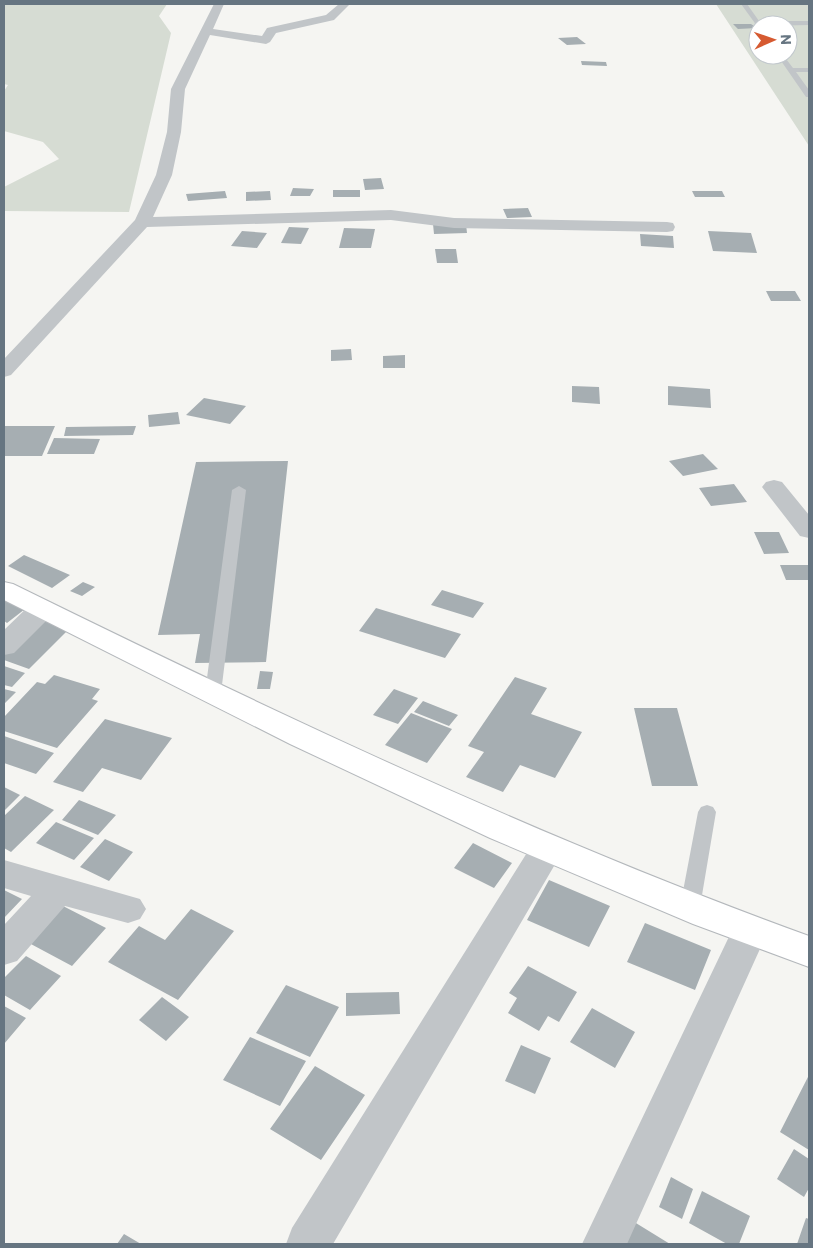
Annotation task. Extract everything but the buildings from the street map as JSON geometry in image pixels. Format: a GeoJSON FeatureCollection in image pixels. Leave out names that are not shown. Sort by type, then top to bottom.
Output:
{"type":"FeatureCollection","features":[{"type":"Feature","properties":{"kind":"street"},"geometry":{"type":"LineString","coordinates":[[4,371],[142,222],[164,175],[174,132],[178,89],[219,4]]}},
{"type":"Feature","properties":{"kind":"street"},"geometry":{"type":"LineString","coordinates":[[206,31],[266,40],[272,30],[330,18],[345,4]]}},
{"type":"Feature","properties":{"kind":"street"},"geometry":{"type":"LineString","coordinates":[[142,222],[391,215],[454,223],[667,227]]}},
{"type":"Feature","properties":{"kind":"street"},"geometry":{"type":"LineString","coordinates":[[774,487],[809,532]]}},
{"type":"Feature","properties":{"kind":"street"},"geometry":{"type":"LineString","coordinates":[[4,590],[213,694],[547,850],[750,931],[809,952]]}},
{"type":"Feature","properties":{"kind":"street"},"geometry":{"type":"LineString","coordinates":[[4,646],[42,609]]}},
{"type":"Feature","properties":{"kind":"street"},"geometry":{"type":"LineString","coordinates":[[308,1244],[547,850]]}},
{"type":"Feature","properties":{"kind":"street"},"geometry":{"type":"LineString","coordinates":[[4,874],[128,909]]}},
{"type":"Feature","properties":{"kind":"street"},"geometry":{"type":"LineString","coordinates":[[4,950],[58,890]]}},
{"type":"Feature","properties":{"kind":"street"},"geometry":{"type":"LineString","coordinates":[[604,1244],[750,931]]}},
{"type":"Feature","properties":{"kind":"lane"},"geometry":{"type":"LineString","coordinates":[[744,4],[752,15]]}},
{"type":"Feature","properties":{"kind":"lane"},"geometry":{"type":"LineString","coordinates":[[787,65],[809,95]]}},
{"type":"Feature","properties":{"kind":"lane"},"geometry":{"type":"LineString","coordinates":[[790,70],[809,70]]}},
{"type":"Feature","properties":{"kind":"lane"},"geometry":{"type":"LineString","coordinates":[[213,694],[239,490]]}},
{"type":"Feature","properties":{"kind":"lane"},"geometry":{"type":"LineString","coordinates":[[690,907],[707,812]]}},
{"type":"Feature","properties":{"kind":"shaded area"},"geometry":{"type":"Polygon","coordinates":[[[4,4],[167,4],[159,16],[171,33],[129,212],[4,211],[4,187],[59,159],[43,142],[4,131],[4,91],[8,85],[4,84],[4,4]]]}},
{"type":"Feature","properties":{"kind":"shaded area"},"geometry":{"type":"Polygon","coordinates":[[[716,4],[809,4],[809,146],[756,65],[798,65],[798,15],[748,15],[748,53],[716,4]]]}}]}
